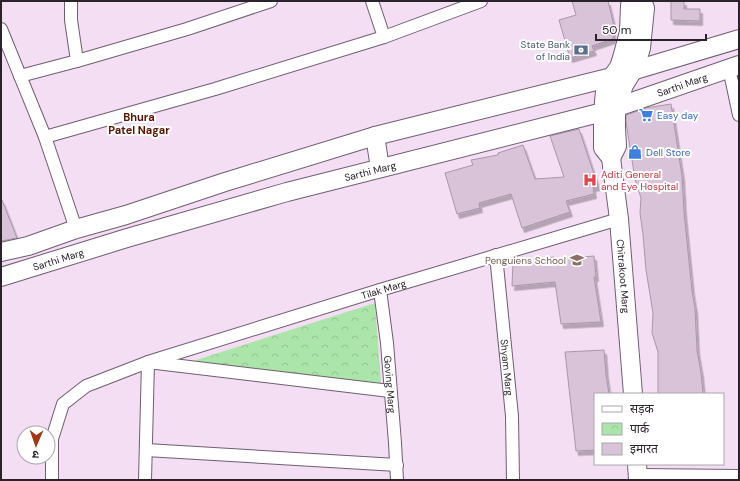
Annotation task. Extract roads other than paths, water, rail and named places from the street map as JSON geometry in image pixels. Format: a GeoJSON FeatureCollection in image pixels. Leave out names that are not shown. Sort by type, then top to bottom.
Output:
{"type":"FeatureCollection","features":[{"type":"Feature","properties":{"kind":"street"},"geometry":{"type":"LineString","coordinates":[[71,1],[71,20],[77,61]]}},
{"type":"Feature","properties":{"kind":"street"},"geometry":{"type":"LineString","coordinates":[[20,76],[187,29],[271,1]]}},
{"type":"Feature","properties":{"kind":"street"},"geometry":{"type":"LineString","coordinates":[[372,1],[384,37]]}},
{"type":"Feature","properties":{"kind":"street"},"geometry":{"type":"LineString","coordinates":[[46,137],[215,89],[384,37],[482,1]]}},
{"type":"Feature","properties":{"kind":"street","name":"Chitrakoot Marg"},"geometry":{"type":"LineString","coordinates":[[610,110],[604,101],[612,77],[619,67],[624,51],[629,32],[630,5],[633,1]]}},
{"type":"Feature","properties":{"kind":"street","name":"Chitrakoot Marg"},"geometry":{"type":"LineString","coordinates":[[633,393],[619,219],[611,158],[603,148],[610,110],[637,61],[645,8],[642,1]]}},
{"type":"Feature","properties":{"kind":"street"},"geometry":{"type":"LineString","coordinates":[[1,30],[46,137],[76,229]]}},
{"type":"Feature","properties":{"kind":"street"},"geometry":{"type":"LineString","coordinates":[[1,252],[28,246],[76,229],[126,215],[225,182],[375,136],[632,72],[739,39]]}},
{"type":"Feature","properties":{"kind":"street"},"geometry":{"type":"LineString","coordinates":[[734,67],[739,115]]}},
{"type":"Feature","properties":{"kind":"street","name":"Sarthi Marg"},"geometry":{"type":"LineString","coordinates":[[1,277],[127,238],[287,192],[610,110],[734,67]]}},
{"type":"Feature","properties":{"kind":"street"},"geometry":{"type":"LineString","coordinates":[[375,136],[380,168]]}},
{"type":"Feature","properties":{"kind":"street","name":"Tilak Marg"},"geometry":{"type":"LineString","coordinates":[[52,480],[52,439],[63,404],[86,386],[148,362],[380,290],[619,219]]}},
{"type":"Feature","properties":{"kind":"street","name":"Shyam Marg"},"geometry":{"type":"LineString","coordinates":[[496,255],[512,416],[513,480]]}},
{"type":"Feature","properties":{"kind":"street","name":"Goving Marg"},"geometry":{"type":"LineString","coordinates":[[380,290],[387,343],[397,480]]}},
{"type":"Feature","properties":{"kind":"street"},"geometry":{"type":"LineString","coordinates":[[145,480],[148,362],[390,391]]}},
{"type":"Feature","properties":{"kind":"street"},"geometry":{"type":"LineString","coordinates":[[146,450],[397,465]]}},
{"type":"Feature","properties":{"kind":"street"},"geometry":{"type":"LineString","coordinates":[[638,473],[739,476]]}},
{"type":"Feature","properties":{"kind":"place","name":"State Bank of India"},"geometry":{"type":"Point","coordinates":[581,50]}},
{"type":"Feature","properties":{"kind":"place","name":"Easy day"},"geometry":{"type":"Point","coordinates":[646,115]}},
{"type":"Feature","properties":{"kind":"place","name":"Dell Store"},"geometry":{"type":"Point","coordinates":[635,152]}},
{"type":"Feature","properties":{"kind":"place","name":"Aditi General and Eye Hospital"},"geometry":{"type":"Point","coordinates":[590,180]}},
{"type":"Feature","properties":{"kind":"place","name":"Penguiens School"},"geometry":{"type":"Point","coordinates":[577,260]}},
{"type":"Feature","properties":{"kind":"district","name":"Bhura Patel Nagar"},"geometry":{"type":"Point","coordinates":[139,123]}}]}
